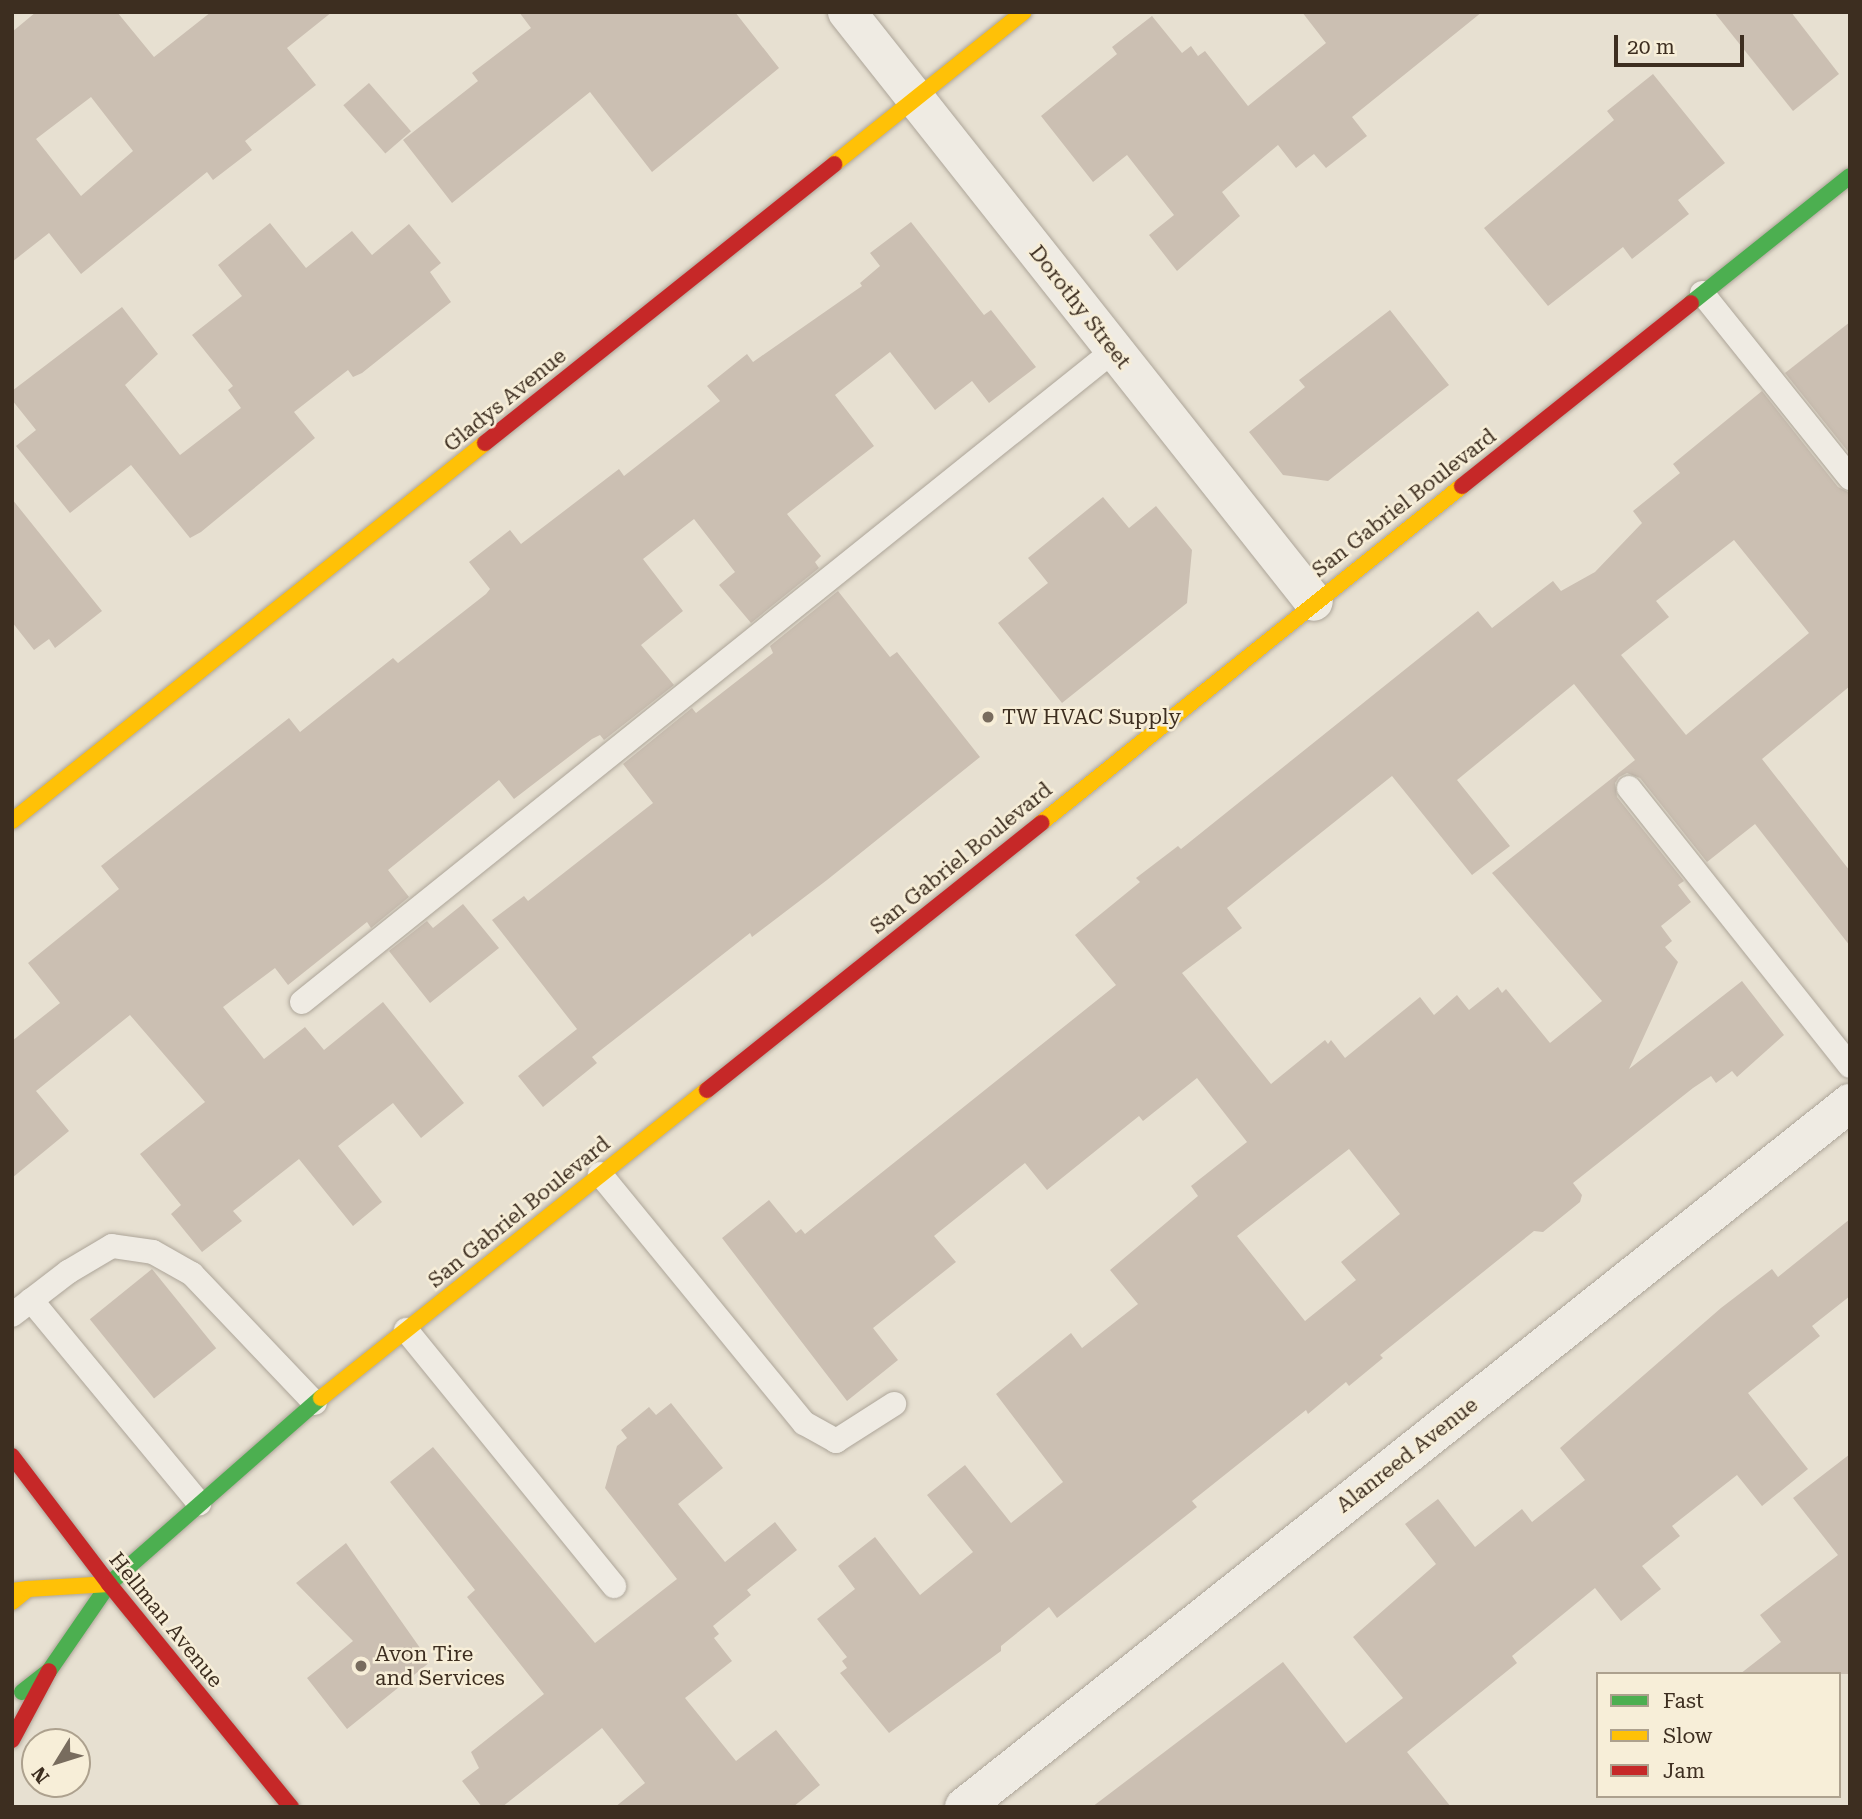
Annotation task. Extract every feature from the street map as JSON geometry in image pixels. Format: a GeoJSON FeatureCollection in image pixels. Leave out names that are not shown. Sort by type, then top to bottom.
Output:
{"type":"FeatureCollection","features":[{"type":"Feature","properties":{"kind":"main road","name":"Gladys Avenue"},"geometry":{"type":"LineString","coordinates":[[12,821],[1024,12]]}},
{"type":"Feature","properties":{"kind":"main road","name":"San Gabriel Boulevard"},"geometry":{"type":"LineString","coordinates":[[48,1671],[109,1584],[315,1403],[1314,601],[1850,176]]}},
{"type":"Feature","properties":{"kind":"main road","name":"Hellman Avenue"},"geometry":{"type":"LineString","coordinates":[[12,1456],[109,1584],[291,1807]]}},
{"type":"Feature","properties":{"kind":"main road"},"geometry":{"type":"LineString","coordinates":[[12,1602],[20,1590],[109,1584]]}},
{"type":"Feature","properties":{"kind":"main road"},"geometry":{"type":"LineString","coordinates":[[12,1699],[48,1671]]}},
{"type":"Feature","properties":{"kind":"main road"},"geometry":{"type":"LineString","coordinates":[[12,1740],[48,1671]]}},
{"type":"Feature","properties":{"kind":"street","name":"Dorothy Street"},"geometry":{"type":"LineString","coordinates":[[847,12],[1314,601]]}},
{"type":"Feature","properties":{"kind":"street","name":"Alanreed Avenue"},"geometry":{"type":"LineString","coordinates":[[964,1807],[1850,1103]]}},
{"type":"Feature","properties":{"kind":"lane"},"geometry":{"type":"LineString","coordinates":[[1702,293],[1850,478]]}},
{"type":"Feature","properties":{"kind":"lane"},"geometry":{"type":"LineString","coordinates":[[302,1002],[1114,350]]}},
{"type":"Feature","properties":{"kind":"lane"},"geometry":{"type":"LineString","coordinates":[[1629,788],[1850,1066]]}},
{"type":"Feature","properties":{"kind":"lane"},"geometry":{"type":"LineString","coordinates":[[600,1174],[804,1423],[836,1441],[894,1404]]}},
{"type":"Feature","properties":{"kind":"lane"},"geometry":{"type":"LineString","coordinates":[[199,1503],[22,1308],[112,1245],[153,1252],[192,1274],[315,1403]]}},
{"type":"Feature","properties":{"kind":"lane"},"geometry":{"type":"LineString","coordinates":[[406,1330],[614,1586]]}},
{"type":"Feature","properties":{"kind":"building"},"geometry":{"type":"Polygon","coordinates":[[[36,12],[117,12],[154,57],[211,12],[332,12],[287,48],[316,85],[245,141],[252,150],[213,180],[207,172],[81,274],[49,233],[12,262],[12,32],[36,12]],[[91,97],[36,139],[81,196],[133,151],[91,97]]]}},
{"type":"Feature","properties":{"kind":"building"},"geometry":{"type":"Polygon","coordinates":[[[519,12],[735,12],[779,68],[652,172],[590,92],[452,203],[403,140],[478,81],[472,73],[531,28],[519,12]]]}},
{"type":"Feature","properties":{"kind":"building"},"geometry":{"type":"Polygon","coordinates":[[[1302,12],[1482,12],[1352,117],[1367,136],[1326,168],[1314,154],[1296,168],[1278,145],[1222,192],[1240,216],[1177,271],[1149,235],[1174,215],[1127,155],[1093,182],[1041,116],[1117,54],[1112,47],[1152,16],[1182,53],[1191,46],[1198,56],[1205,51],[1248,106],[1326,43],[1302,12]]]}},
{"type":"Feature","properties":{"kind":"building"},"geometry":{"type":"Polygon","coordinates":[[[1714,12],[1791,12],[1839,74],[1793,111],[1714,12]]]}},
{"type":"Feature","properties":{"kind":"building"},"geometry":{"type":"Polygon","coordinates":[[[1653,74],[1725,163],[1678,200],[1689,214],[1632,259],[1623,247],[1548,306],[1484,228],[1614,120],[1607,111],[1653,74]]]}},
{"type":"Feature","properties":{"kind":"building"},"geometry":{"type":"Polygon","coordinates":[[[369,83],[411,131],[385,154],[343,105],[369,83]]]}},
{"type":"Feature","properties":{"kind":"building"},"geometry":{"type":"Polygon","coordinates":[[[911,222],[984,315],[991,310],[1036,367],[989,403],[972,381],[935,410],[890,352],[835,395],[874,446],[787,514],[821,556],[815,562],[819,568],[751,623],[719,585],[735,572],[694,519],[643,559],[683,611],[641,645],[674,685],[604,740],[600,735],[592,739],[514,799],[499,780],[388,870],[409,897],[371,928],[367,922],[288,985],[275,968],[223,1007],[264,1059],[305,1027],[324,1050],[383,1002],[464,1103],[421,1138],[393,1103],[338,1146],[382,1202],[353,1226],[299,1159],[233,1211],[242,1221],[202,1252],[171,1214],[181,1205],[140,1154],[205,1102],[130,1015],[36,1091],[69,1131],[12,1178],[12,1041],[60,1003],[28,963],[119,889],[101,866],[289,718],[300,732],[393,658],[398,663],[486,594],[490,589],[469,562],[510,530],[521,544],[619,469],[624,476],[720,401],[707,386],[747,354],[753,362],[862,286],[860,283],[880,266],[870,253],[911,222]]]}},
{"type":"Feature","properties":{"kind":"building"},"geometry":{"type":"Polygon","coordinates":[[[270,223],[306,268],[352,231],[372,255],[409,224],[441,263],[430,272],[451,302],[362,373],[353,377],[348,370],[294,412],[315,438],[201,532],[190,538],[131,465],[70,513],[16,446],[36,430],[12,400],[12,391],[122,307],[158,354],[125,385],[180,455],[241,408],[228,390],[233,386],[192,335],[242,296],[218,265],[270,223]]]}},
{"type":"Feature","properties":{"kind":"building"},"geometry":{"type":"Polygon","coordinates":[[[1390,310],[1449,385],[1328,481],[1283,475],[1249,432],[1305,387],[1299,380],[1390,310]]]}},
{"type":"Feature","properties":{"kind":"building"},"geometry":{"type":"Polygon","coordinates":[[[1850,322],[1850,454],[1785,373],[1850,322]]]}},
{"type":"Feature","properties":{"kind":"building"},"geometry":{"type":"Polygon","coordinates":[[[1762,391],[1838,487],[1850,493],[1850,686],[1762,759],[1850,871],[1850,946],[1755,824],[1707,862],[1640,778],[1627,773],[1619,777],[1615,783],[1617,797],[1684,881],[1678,885],[1691,902],[1661,926],[1672,941],[1665,947],[1678,962],[1629,1069],[1742,981],[1784,1035],[1737,1077],[1732,1071],[1716,1083],[1711,1076],[1693,1088],[1573,1183],[1582,1195],[1580,1202],[1543,1232],[1534,1231],[1380,1355],[1383,1358],[1349,1386],[1346,1382],[1308,1414],[1306,1410],[1192,1501],[1197,1507],[1057,1618],[1049,1607],[1001,1646],[1001,1651],[889,1733],[840,1673],[847,1668],[842,1661],[847,1657],[817,1619],[855,1589],[838,1566],[875,1537],[920,1595],[973,1552],[927,1495],[965,1465],[1011,1523],[1063,1482],[996,1394],[1071,1333],[1082,1348],[1138,1304],[1110,1270],[1198,1196],[1191,1186],[1247,1142],[1197,1078],[1143,1121],[1139,1116],[1047,1190],[1025,1163],[934,1236],[956,1262],[873,1328],[898,1360],[847,1401],[722,1238],[769,1200],[796,1233],[801,1229],[805,1234],[1116,985],[1075,935],[1140,882],[1136,878],[1178,846],[1181,849],[1478,611],[1492,628],[1553,581],[1561,591],[1595,572],[1642,523],[1633,511],[1680,473],[1673,464],[1762,391]],[[1734,540],[1656,601],[1669,617],[1621,655],[1686,735],[1809,633],[1734,540]],[[1574,684],[1457,780],[1510,846],[1472,875],[1392,776],[1227,908],[1242,928],[1182,973],[1271,1084],[1325,1040],[1328,1044],[1331,1040],[1345,1058],[1420,997],[1434,1015],[1457,995],[1469,1010],[1498,987],[1502,993],[1506,989],[1550,1043],[1602,1001],[1492,873],[1635,760],[1574,684]],[[1349,1149],[1237,1236],[1305,1321],[1356,1280],[1341,1262],[1400,1214],[1349,1149]]]}},
{"type":"Feature","properties":{"kind":"building"},"geometry":{"type":"Polygon","coordinates":[[[1103,497],[1129,528],[1156,506],[1192,550],[1187,603],[1062,703],[998,623],[1048,583],[1028,558],[1103,497]]]}},
{"type":"Feature","properties":{"kind":"building"},"geometry":{"type":"Polygon","coordinates":[[[12,499],[102,611],[55,648],[49,639],[34,650],[12,622],[12,499]]]}},
{"type":"Feature","properties":{"kind":"building"},"geometry":{"type":"Polygon","coordinates":[[[838,591],[890,657],[897,652],[980,757],[827,880],[752,937],[750,933],[592,1057],[597,1063],[543,1107],[518,1076],[577,1029],[492,920],[524,896],[528,901],[653,803],[623,764],[692,708],[696,713],[773,653],[770,646],[838,591]]]}},
{"type":"Feature","properties":{"kind":"building"},"geometry":{"type":"Polygon","coordinates":[[[463,904],[499,948],[430,1003],[389,951],[427,921],[433,928],[463,904]]]}},
{"type":"Feature","properties":{"kind":"building"},"geometry":{"type":"Polygon","coordinates":[[[1850,1219],[1850,1296],[1812,1326],[1820,1336],[1748,1393],[1808,1469],[1762,1506],[1737,1475],[1672,1526],[1680,1536],[1642,1566],[1661,1589],[1621,1621],[1595,1588],[1512,1656],[1517,1663],[1407,1752],[1451,1807],[1092,1807],[1283,1662],[1346,1743],[1403,1698],[1353,1637],[1436,1564],[1405,1524],[1438,1499],[1475,1547],[1522,1509],[1532,1522],[1585,1480],[1560,1448],[1721,1308],[1772,1269],[1778,1277],[1850,1219]]]}},
{"type":"Feature","properties":{"kind":"building"},"geometry":{"type":"Polygon","coordinates":[[[152,1269],[216,1348],[154,1399],[90,1319],[152,1269]]]}},
{"type":"Feature","properties":{"kind":"building"},"geometry":{"type":"Polygon","coordinates":[[[671,1403],[723,1468],[678,1504],[725,1562],[775,1522],[797,1550],[747,1590],[751,1595],[713,1626],[719,1634],[714,1638],[732,1661],[685,1698],[736,1761],[776,1730],[820,1785],[793,1807],[615,1807],[645,1783],[602,1728],[502,1807],[482,1807],[462,1781],[479,1768],[471,1752],[544,1694],[467,1597],[475,1590],[390,1482],[433,1447],[595,1643],[677,1579],[605,1488],[617,1446],[627,1438],[621,1430],[649,1407],[656,1415],[671,1403]]]}},
{"type":"Feature","properties":{"kind":"building"},"geometry":{"type":"Polygon","coordinates":[[[1850,1454],[1850,1674],[1743,1672],[1781,1642],[1760,1615],[1838,1555],[1793,1498],[1850,1454]]]}},
{"type":"Feature","properties":{"kind":"building"},"geometry":{"type":"Polygon","coordinates":[[[346,1543],[430,1662],[347,1729],[307,1678],[353,1641],[296,1583],[346,1543]]]}},
{"type":"Feature","properties":{"kind":"traffic: fast"},"geometry":{"type":"LineString","coordinates":[[1691,303],[1850,176]]}},
{"type":"Feature","properties":{"kind":"traffic: fast"},"geometry":{"type":"LineString","coordinates":[[22,1692],[49,1671],[109,1584],[321,1398]]}},
{"type":"Feature","properties":{"kind":"traffic: slow"},"geometry":{"type":"LineString","coordinates":[[834,164],[1024,12]]}},
{"type":"Feature","properties":{"kind":"traffic: slow"},"geometry":{"type":"LineString","coordinates":[[12,821],[485,443]]}},
{"type":"Feature","properties":{"kind":"traffic: slow"},"geometry":{"type":"LineString","coordinates":[[1041,823],[1462,486]]}},
{"type":"Feature","properties":{"kind":"traffic: slow"},"geometry":{"type":"LineString","coordinates":[[321,1398],[707,1090]]}},
{"type":"Feature","properties":{"kind":"traffic: slow"},"geometry":{"type":"LineString","coordinates":[[12,1602],[28,1589],[109,1584]]}},
{"type":"Feature","properties":{"kind":"traffic: slow"},"geometry":{"type":"LineString","coordinates":[[12,1591],[28,1589]]}},
{"type":"Feature","properties":{"kind":"traffic: jam"},"geometry":{"type":"LineString","coordinates":[[485,443],[834,164]]}},
{"type":"Feature","properties":{"kind":"traffic: jam"},"geometry":{"type":"LineString","coordinates":[[1462,486],[1691,303]]}},
{"type":"Feature","properties":{"kind":"traffic: jam"},"geometry":{"type":"LineString","coordinates":[[707,1090],[1041,823]]}},
{"type":"Feature","properties":{"kind":"traffic: jam"},"geometry":{"type":"LineString","coordinates":[[12,1456],[109,1584],[291,1807]]}},
{"type":"Feature","properties":{"kind":"traffic: jam"},"geometry":{"type":"LineString","coordinates":[[12,1740],[49,1671]]}},
{"type":"Feature","properties":{"kind":"place","name":"TW HVAC Supply"},"geometry":{"type":"Point","coordinates":[988,717]}},
{"type":"Feature","properties":{"kind":"place","name":"Avon Tire and Services"},"geometry":{"type":"Point","coordinates":[361,1666]}}]}
